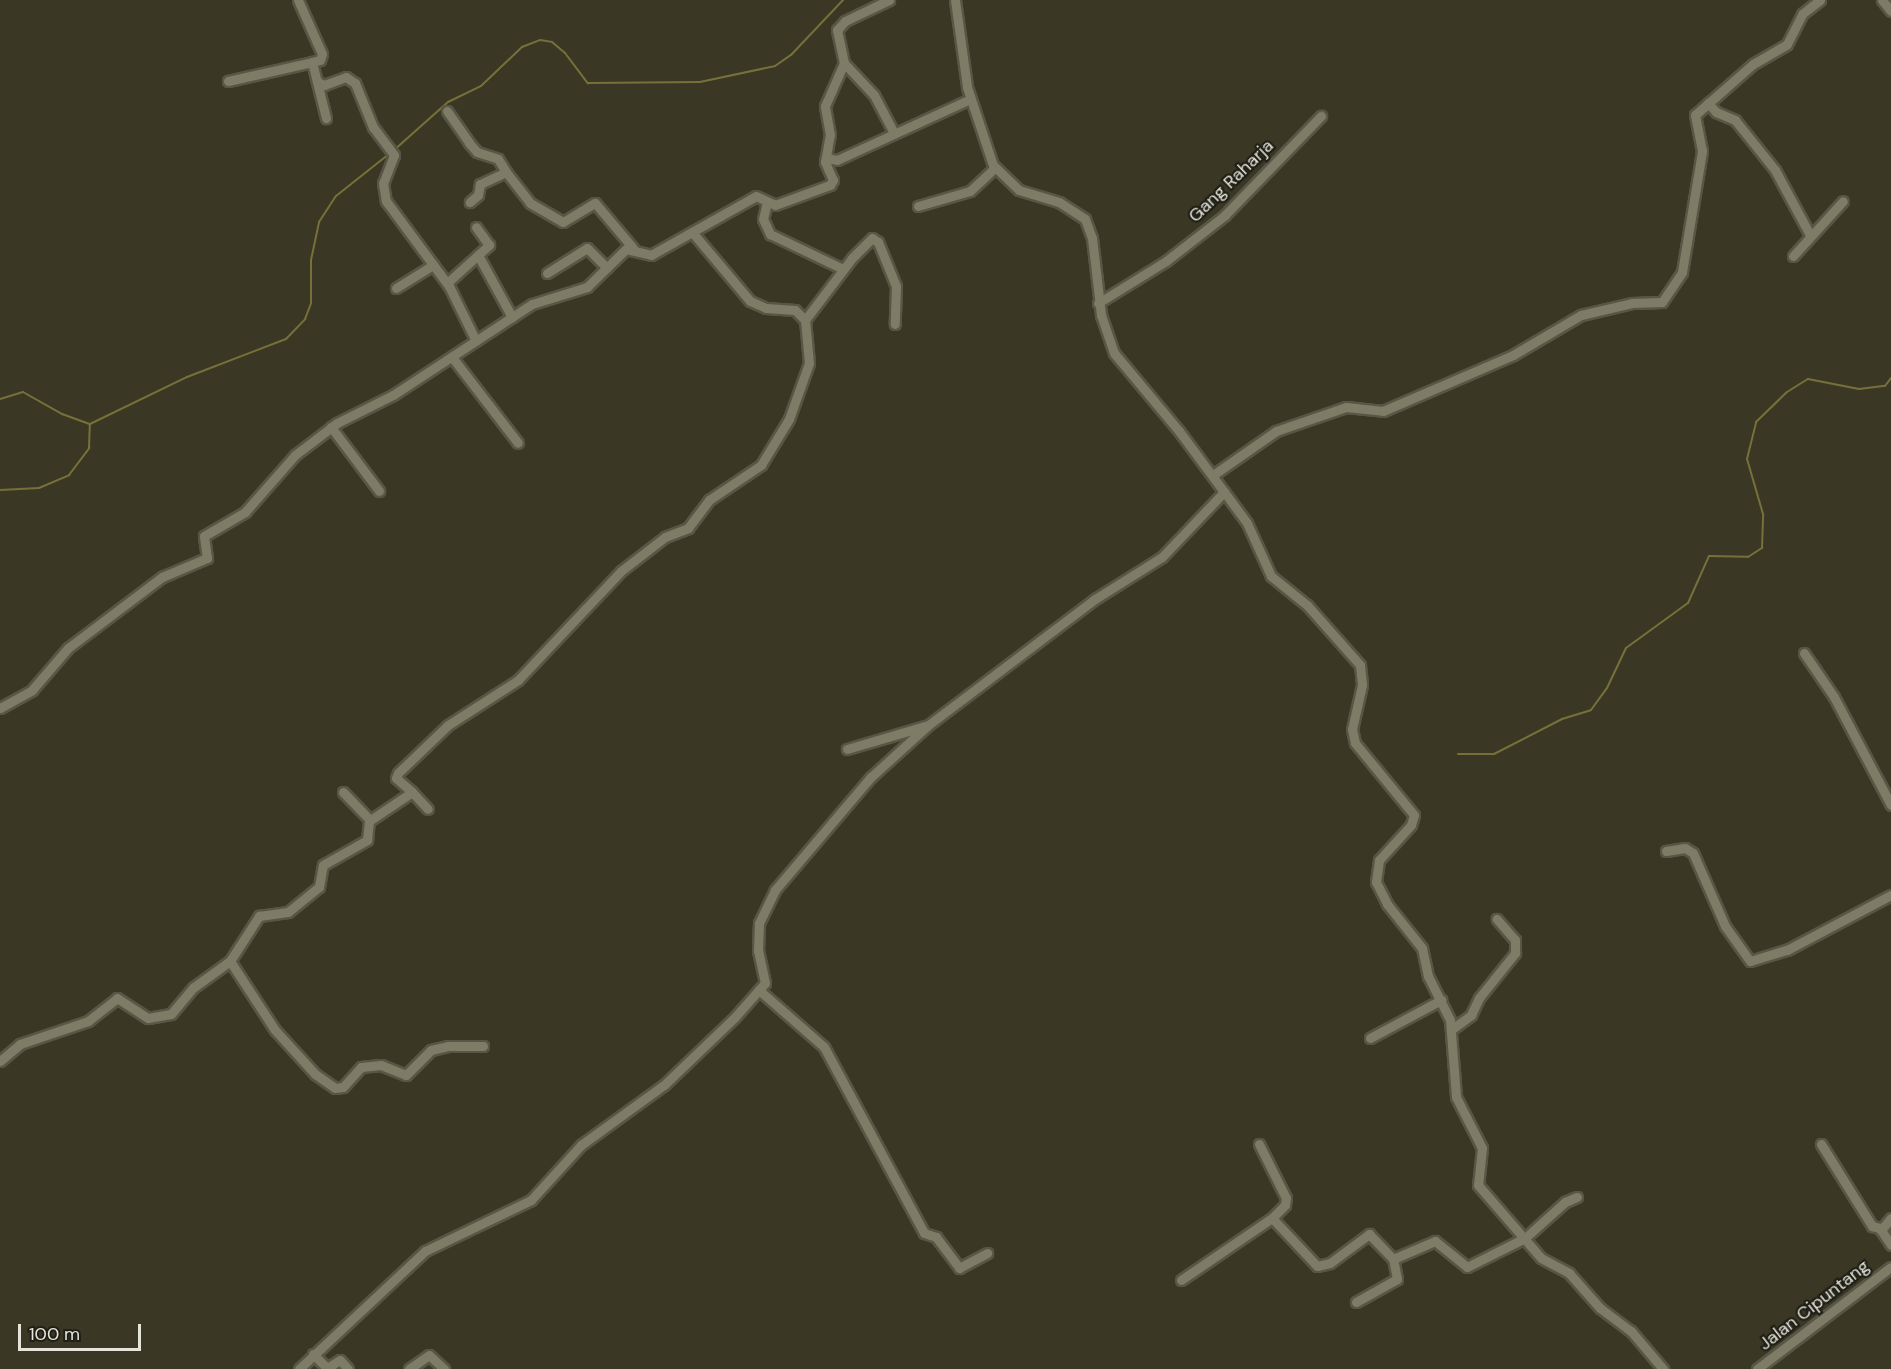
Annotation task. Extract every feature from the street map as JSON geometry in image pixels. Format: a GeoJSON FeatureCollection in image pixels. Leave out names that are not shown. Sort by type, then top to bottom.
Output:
{"type":"FeatureCollection","features":[{"type":"Feature","properties":{"kind":"street"},"geometry":{"type":"LineString","coordinates":[[228,81],[320,60],[322,54],[298,0]]}},
{"type":"Feature","properties":{"kind":"street"},"geometry":{"type":"LineString","coordinates":[[889,0],[838,26],[836,36],[844,63],[874,95],[894,133]]}},
{"type":"Feature","properties":{"kind":"street"},"geometry":{"type":"LineString","coordinates":[[961,0],[956,0],[970,99],[995,168],[1019,189],[1059,202],[1085,219],[1092,238],[1098,303],[1105,336],[1114,353],[1213,475],[1259,543],[1271,576],[1307,605],[1360,665],[1362,685],[1352,729],[1355,743],[1414,815],[1411,825],[1379,860],[1376,882],[1387,904],[1422,948],[1428,976],[1441,1000],[1452,1029],[1456,1096],[1482,1148],[1476,1180],[1541,1258],[1569,1273],[1600,1308],[1631,1331],[1664,1369]]}},
{"type":"Feature","properties":{"kind":"street"},"geometry":{"type":"LineString","coordinates":[[1213,475],[1276,431],[1346,407],[1383,411],[1514,355],[1587,313],[1662,302],[1682,272],[1702,145],[1694,117],[1758,60],[1787,44],[1802,14],[1820,0]]}},
{"type":"Feature","properties":{"kind":"street"},"geometry":{"type":"LineString","coordinates":[[1882,0],[1891,11]]}},
{"type":"Feature","properties":{"kind":"street"},"geometry":{"type":"LineString","coordinates":[[312,62],[326,118]]}},
{"type":"Feature","properties":{"kind":"street"},"geometry":{"type":"LineString","coordinates":[[447,111],[477,152],[498,159],[530,203],[563,222],[595,203],[633,248],[651,255],[756,196],[767,202],[779,204],[830,185],[833,180],[826,158],[830,135],[826,101],[840,79],[844,63]]}},
{"type":"Feature","properties":{"kind":"street"},"geometry":{"type":"LineString","coordinates":[[318,82],[324,85],[346,76],[355,83],[373,127],[394,155],[382,183],[386,201],[447,283],[476,341]]}},
{"type":"Feature","properties":{"kind":"street"},"geometry":{"type":"LineString","coordinates":[[826,158],[837,160],[970,99]]}},
{"type":"Feature","properties":{"kind":"street"},"geometry":{"type":"LineString","coordinates":[[1708,103],[1716,112],[1735,120],[1775,170],[1810,235]]}},
{"type":"Feature","properties":{"kind":"street","name":"Gang Raharja"},"geometry":{"type":"LineString","coordinates":[[1098,303],[1166,261],[1225,215],[1321,116]]}},
{"type":"Feature","properties":{"kind":"street"},"geometry":{"type":"LineString","coordinates":[[918,206],[970,191],[995,168]]}},
{"type":"Feature","properties":{"kind":"street"},"geometry":{"type":"LineString","coordinates":[[470,202],[478,195],[480,184],[506,172]]}},
{"type":"Feature","properties":{"kind":"street"},"geometry":{"type":"LineString","coordinates":[[1793,256],[1843,201]]}},
{"type":"Feature","properties":{"kind":"street"},"geometry":{"type":"LineString","coordinates":[[767,202],[763,219],[770,234],[843,269]]}},
{"type":"Feature","properties":{"kind":"street"},"geometry":{"type":"LineString","coordinates":[[447,283],[490,243],[476,227]]}},
{"type":"Feature","properties":{"kind":"street"},"geometry":{"type":"LineString","coordinates":[[428,809],[396,777],[398,772],[448,725],[518,680],[615,576],[665,537],[688,528],[709,500],[761,465],[789,419],[809,363],[805,320],[795,310],[766,308],[750,301],[692,232]]}},
{"type":"Feature","properties":{"kind":"street"},"geometry":{"type":"LineString","coordinates":[[805,320],[866,240],[877,240],[896,286],[895,324]]}},
{"type":"Feature","properties":{"kind":"street"},"geometry":{"type":"LineString","coordinates":[[547,273],[587,248],[608,268]]}},
{"type":"Feature","properties":{"kind":"street"},"geometry":{"type":"LineString","coordinates":[[0,708],[32,690],[68,648],[162,577],[207,558],[204,536],[245,512],[295,455],[331,427],[393,395],[512,317],[549,296],[576,294],[608,268],[626,249],[633,248]]}},
{"type":"Feature","properties":{"kind":"street"},"geometry":{"type":"LineString","coordinates":[[478,255],[512,317]]}},
{"type":"Feature","properties":{"kind":"street"},"geometry":{"type":"LineString","coordinates":[[396,288],[433,266]]}},
{"type":"Feature","properties":{"kind":"street"},"geometry":{"type":"LineString","coordinates":[[452,357],[518,443]]}},
{"type":"Feature","properties":{"kind":"street"},"geometry":{"type":"LineString","coordinates":[[331,427],[379,492]]}},
{"type":"Feature","properties":{"kind":"street"},"geometry":{"type":"LineString","coordinates":[[299,1369],[425,1251],[531,1200],[580,1145],[664,1084],[759,990],[765,980],[758,951],[759,923],[775,890],[858,792],[927,726],[1095,599],[1162,557],[1224,492]]}},
{"type":"Feature","properties":{"kind":"street"},"geometry":{"type":"LineString","coordinates":[[1804,653],[1834,697],[1891,805]]}},
{"type":"Feature","properties":{"kind":"street"},"geometry":{"type":"LineString","coordinates":[[847,749],[877,737],[927,726]]}},
{"type":"Feature","properties":{"kind":"street"},"geometry":{"type":"LineString","coordinates":[[0,1061],[20,1044],[88,1021],[117,998],[148,1018],[167,1017],[194,987],[230,961],[259,916],[288,912],[319,886],[323,865],[368,840],[370,820],[343,792]]}},
{"type":"Feature","properties":{"kind":"street"},"geometry":{"type":"LineString","coordinates":[[370,820],[411,792]]}},
{"type":"Feature","properties":{"kind":"street"},"geometry":{"type":"LineString","coordinates":[[1666,851],[1685,848],[1693,853],[1725,926],[1750,961],[1787,950],[1891,895]]}},
{"type":"Feature","properties":{"kind":"street"},"geometry":{"type":"LineString","coordinates":[[1452,1029],[1471,1015],[1479,998],[1515,953],[1515,940],[1497,919]]}},
{"type":"Feature","properties":{"kind":"street"},"geometry":{"type":"LineString","coordinates":[[230,961],[275,1030],[315,1074],[335,1088],[343,1087],[362,1067],[381,1065],[406,1075],[432,1050],[448,1046],[483,1046]]}},
{"type":"Feature","properties":{"kind":"street"},"geometry":{"type":"LineString","coordinates":[[759,990],[824,1047],[924,1233],[936,1237],[958,1268],[987,1253]]}},
{"type":"Feature","properties":{"kind":"street"},"geometry":{"type":"LineString","coordinates":[[1371,1038],[1441,1000]]}},
{"type":"Feature","properties":{"kind":"street"},"geometry":{"type":"LineString","coordinates":[[1181,1280],[1272,1218],[1285,1205],[1287,1198],[1259,1144]]}},
{"type":"Feature","properties":{"kind":"street"},"geometry":{"type":"LineString","coordinates":[[1821,1144],[1872,1226],[1881,1228],[1891,1245]]}},
{"type":"Feature","properties":{"kind":"street"},"geometry":{"type":"LineString","coordinates":[[1393,1259],[1435,1241],[1467,1267],[1525,1238],[1564,1202],[1577,1197]]}},
{"type":"Feature","properties":{"kind":"street"},"geometry":{"type":"LineString","coordinates":[[1272,1218],[1317,1266],[1329,1263],[1367,1234],[1393,1259],[1397,1279],[1356,1302]]}},
{"type":"Feature","properties":{"kind":"street"},"geometry":{"type":"LineString","coordinates":[[1881,1228],[1891,1218]]}},
{"type":"Feature","properties":{"kind":"street","name":"Jalan Cipuntang"},"geometry":{"type":"LineString","coordinates":[[1757,1369],[1891,1267]]}},
{"type":"Feature","properties":{"kind":"street"},"geometry":{"type":"LineString","coordinates":[[313,1354],[327,1368],[340,1360],[348,1369]]}},
{"type":"Feature","properties":{"kind":"street"},"geometry":{"type":"LineString","coordinates":[[409,1369],[429,1355],[444,1369]]}},
{"type":"Feature","properties":{"kind":"waterway"},"geometry":{"type":"LineString","coordinates":[[393,151],[448,102],[481,86],[522,47],[540,40],[552,42],[565,53],[588,83],[700,82],[775,66],[791,55],[843,0]]}},
{"type":"Feature","properties":{"kind":"waterway"},"geometry":{"type":"LineString","coordinates":[[0,399],[23,392],[62,414],[90,424],[187,377],[286,339],[305,319],[311,303],[311,260],[319,222],[336,196],[389,154]]}},
{"type":"Feature","properties":{"kind":"waterway"},"geometry":{"type":"LineString","coordinates":[[1458,754],[1494,754],[1562,719],[1591,710],[1607,688],[1626,648],[1688,603],[1709,556],[1748,557],[1762,548],[1763,514],[1747,459],[1756,422],[1787,392],[1808,379],[1859,389],[1885,386],[1891,378]]}},
{"type":"Feature","properties":{"kind":"waterway"},"geometry":{"type":"LineString","coordinates":[[0,490],[39,488],[69,475],[89,448],[90,424]]}}]}
